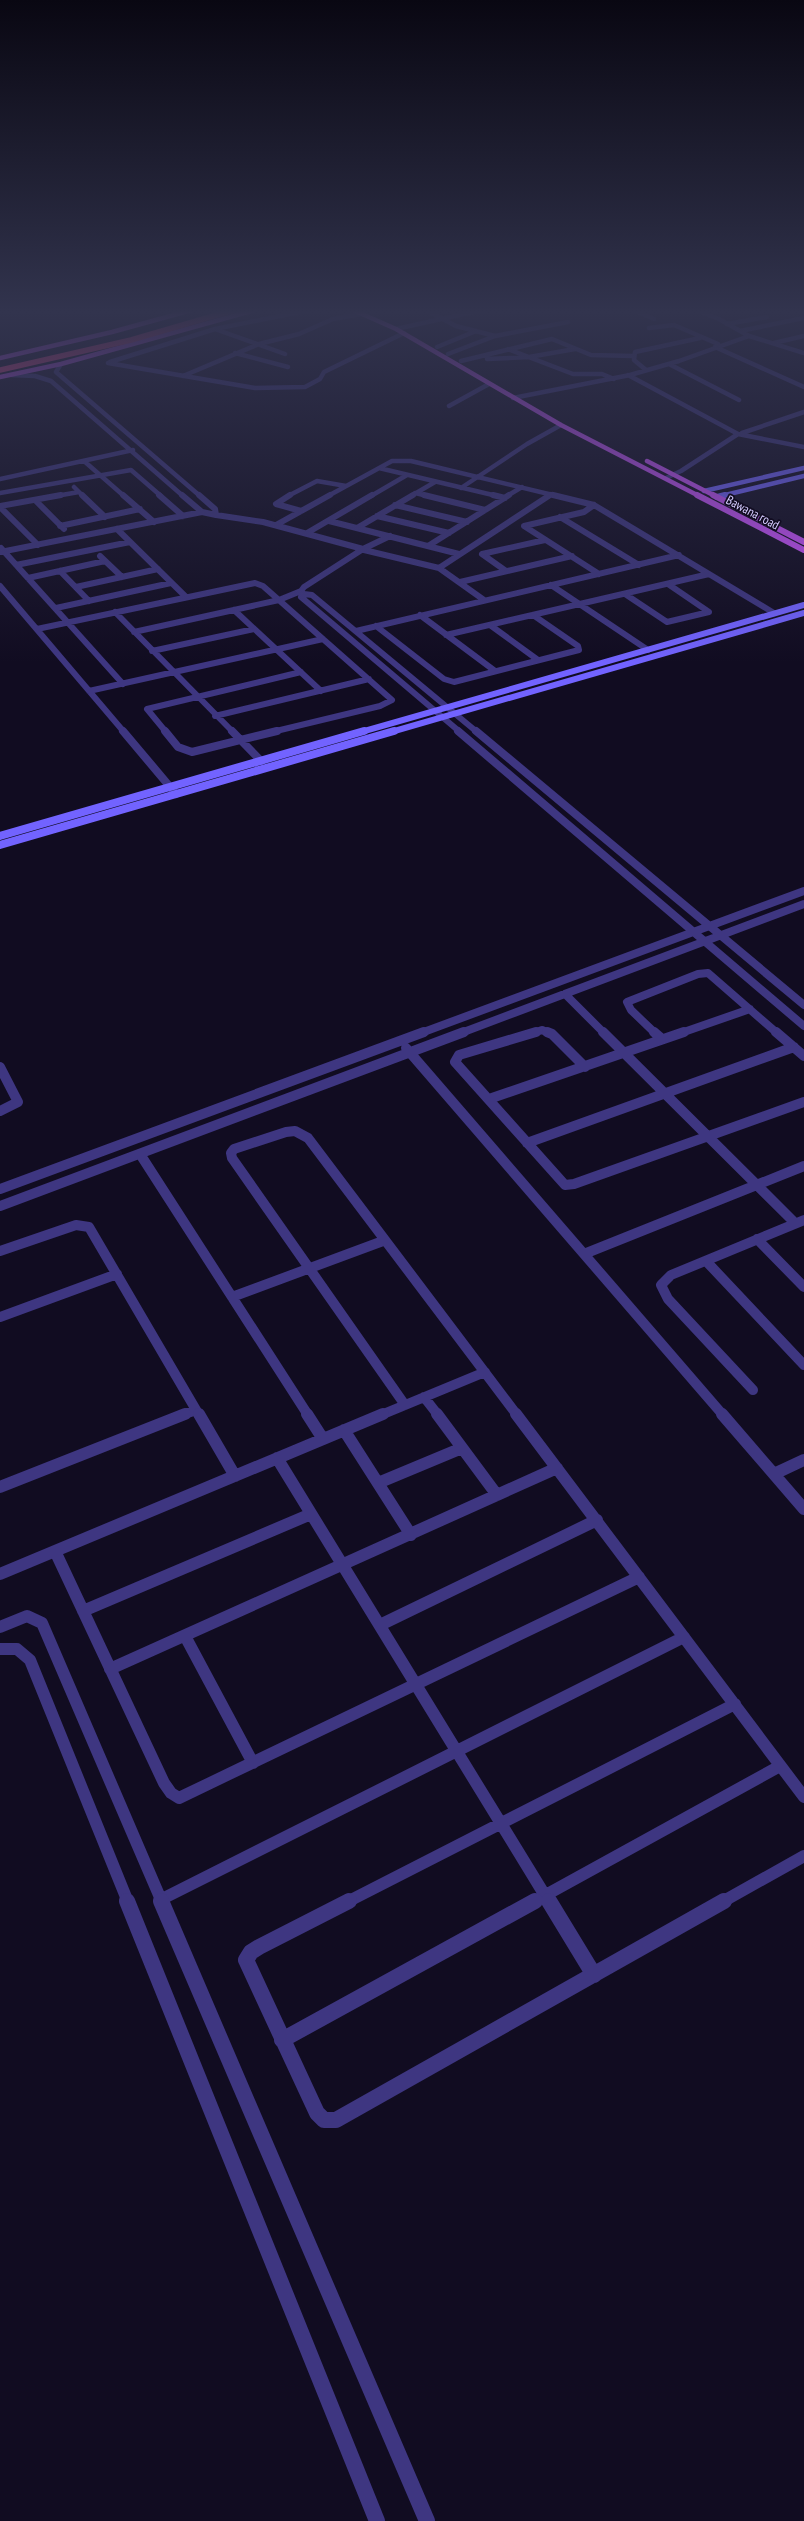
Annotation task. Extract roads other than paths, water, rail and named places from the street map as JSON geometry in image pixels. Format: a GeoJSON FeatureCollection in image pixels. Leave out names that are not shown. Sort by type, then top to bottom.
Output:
{"type":"FeatureCollection","features":[{"type":"Feature","properties":{"kind":"main road","name":"Bawana road"},"geometry":{"type":"LineString","coordinates":[[566,428],[804,550]]}},
{"type":"Feature","properties":{"kind":"main road","name":"Bawana road"},"geometry":{"type":"LineString","coordinates":[[642,458],[804,542]]}},
{"type":"Feature","properties":{"kind":"street"},"geometry":{"type":"LineString","coordinates":[[103,428],[202,512]]}},
{"type":"Feature","properties":{"kind":"street"},"geometry":{"type":"LineString","coordinates":[[120,428],[215,509],[216,515]]}},
{"type":"Feature","properties":{"kind":"street"},"geometry":{"type":"LineString","coordinates":[[461,488],[480,477],[502,460],[557,428]]}},
{"type":"Feature","properties":{"kind":"street"},"geometry":{"type":"LineString","coordinates":[[729,428],[740,433],[804,446]]}},
{"type":"Feature","properties":{"kind":"street"},"geometry":{"type":"LineString","coordinates":[[666,478],[675,475],[740,433],[756,428]]}},
{"type":"Feature","properties":{"kind":"street"},"geometry":{"type":"LineString","coordinates":[[0,479],[143,448]]}},
{"type":"Feature","properties":{"kind":"street"},"geometry":{"type":"LineString","coordinates":[[276,525],[395,460],[407,460],[594,505],[774,613]]}},
{"type":"Feature","properties":{"kind":"street"},"geometry":{"type":"LineString","coordinates":[[84,461],[154,522]]}},
{"type":"Feature","properties":{"kind":"street"},"geometry":{"type":"LineString","coordinates":[[379,468],[505,498]]}},
{"type":"Feature","properties":{"kind":"street"},"geometry":{"type":"LineString","coordinates":[[704,491],[804,468]]}},
{"type":"Feature","properties":{"kind":"street"},"geometry":{"type":"LineString","coordinates":[[0,493],[98,474],[131,470],[183,516]]}},
{"type":"Feature","properties":{"kind":"street"},"geometry":{"type":"LineString","coordinates":[[307,533],[407,475]]}},
{"type":"Feature","properties":{"kind":"street"},"geometry":{"type":"LineString","coordinates":[[717,497],[804,476]]}},
{"type":"Feature","properties":{"kind":"street"},"geometry":{"type":"LineString","coordinates":[[66,480],[105,516]]}},
{"type":"Feature","properties":{"kind":"street"},"geometry":{"type":"LineString","coordinates":[[301,511],[276,504],[277,502],[317,480],[346,486]]}},
{"type":"Feature","properties":{"kind":"street"},"geometry":{"type":"LineString","coordinates":[[357,528],[435,482]]}},
{"type":"Feature","properties":{"kind":"street"},"geometry":{"type":"LineString","coordinates":[[428,546],[522,487]]}},
{"type":"Feature","properties":{"kind":"street"},"geometry":{"type":"LineString","coordinates":[[0,506],[79,492]]}},
{"type":"Feature","properties":{"kind":"street"},"geometry":{"type":"LineString","coordinates":[[415,494],[485,510]]}},
{"type":"Feature","properties":{"kind":"street"},"geometry":{"type":"LineString","coordinates":[[439,568],[552,494]]}},
{"type":"Feature","properties":{"kind":"street"},"geometry":{"type":"LineString","coordinates":[[35,500],[72,538]]}},
{"type":"Feature","properties":{"kind":"street"},"geometry":{"type":"LineString","coordinates":[[395,505],[467,522]]}},
{"type":"Feature","properties":{"kind":"street"},"geometry":{"type":"LineString","coordinates":[[594,505],[584,512],[524,526],[599,574]]}},
{"type":"Feature","properties":{"kind":"street"},"geometry":{"type":"LineString","coordinates":[[0,506],[38,545]]}},
{"type":"Feature","properties":{"kind":"street"},"geometry":{"type":"LineString","coordinates":[[60,526],[140,509]]}},
{"type":"Feature","properties":{"kind":"street"},"geometry":{"type":"LineString","coordinates":[[1,550],[38,545],[202,512],[276,525],[439,568],[484,600]]}},
{"type":"Feature","properties":{"kind":"street"},"geometry":{"type":"LineString","coordinates":[[377,516],[449,533]]}},
{"type":"Feature","properties":{"kind":"street"},"geometry":{"type":"LineString","coordinates":[[560,517],[639,565]]}},
{"type":"Feature","properties":{"kind":"street"},"geometry":{"type":"LineString","coordinates":[[329,521],[460,554]]}},
{"type":"Feature","properties":{"kind":"street"},"geometry":{"type":"LineString","coordinates":[[117,529],[186,597]]}},
{"type":"Feature","properties":{"kind":"street"},"geometry":{"type":"LineString","coordinates":[[390,536],[363,549],[304,587],[301,597],[804,1026]]}},
{"type":"Feature","properties":{"kind":"street"},"geometry":{"type":"LineString","coordinates":[[506,572],[482,554],[545,540]]}},
{"type":"Feature","properties":{"kind":"street"},"geometry":{"type":"LineString","coordinates":[[16,565],[130,542]]}},
{"type":"Feature","properties":{"kind":"street"},"geometry":{"type":"LineString","coordinates":[[1,550],[56,608],[123,684]]}},
{"type":"Feature","properties":{"kind":"street"},"geometry":{"type":"LineString","coordinates":[[93,550],[122,577]]}},
{"type":"Feature","properties":{"kind":"street"},"geometry":{"type":"LineString","coordinates":[[460,582],[572,556]]}},
{"type":"Feature","properties":{"kind":"street"},"geometry":{"type":"LineString","coordinates":[[356,631],[484,600],[679,556]]}},
{"type":"Feature","properties":{"kind":"street"},"geometry":{"type":"LineString","coordinates":[[28,578],[105,561]]}},
{"type":"Feature","properties":{"kind":"street"},"geometry":{"type":"LineString","coordinates":[[76,587],[158,569]]}},
{"type":"Feature","properties":{"kind":"street"},"geometry":{"type":"LineString","coordinates":[[60,571],[89,601]]}},
{"type":"Feature","properties":{"kind":"street"},"geometry":{"type":"LineString","coordinates":[[446,635],[709,574]]}},
{"type":"Feature","properties":{"kind":"street"},"geometry":{"type":"LineString","coordinates":[[56,608],[171,583]]}},
{"type":"Feature","properties":{"kind":"street"},"geometry":{"type":"LineString","coordinates":[[36,629],[256,583],[262,586],[391,697],[391,702],[192,752],[182,750],[147,709],[195,696],[301,672]]}},
{"type":"Feature","properties":{"kind":"street"},"geometry":{"type":"LineString","coordinates":[[625,594],[667,622],[704,615],[709,612],[668,584]]}},
{"type":"Feature","properties":{"kind":"street"},"geometry":{"type":"LineString","coordinates":[[551,585],[648,650]]}},
{"type":"Feature","properties":{"kind":"street"},"geometry":{"type":"LineString","coordinates":[[0,586],[176,794]]}},
{"type":"Feature","properties":{"kind":"street"},"geometry":{"type":"LineString","coordinates":[[134,632],[278,600],[303,592],[312,595],[457,714],[804,1005]]}},
{"type":"Feature","properties":{"kind":"street"},"geometry":{"type":"LineString","coordinates":[[0,836],[169,786],[804,605]]}},
{"type":"Feature","properties":{"kind":"street"},"geometry":{"type":"LineString","coordinates":[[234,610],[321,691]]}},
{"type":"Feature","properties":{"kind":"street"},"geometry":{"type":"LineString","coordinates":[[115,612],[238,740],[261,761]]}},
{"type":"Feature","properties":{"kind":"street"},"geometry":{"type":"LineString","coordinates":[[0,845],[804,613]]}},
{"type":"Feature","properties":{"kind":"street"},"geometry":{"type":"LineString","coordinates":[[420,615],[495,671]]}},
{"type":"Feature","properties":{"kind":"street"},"geometry":{"type":"LineString","coordinates":[[376,626],[444,680],[454,682],[575,652],[580,648],[533,615]]}},
{"type":"Feature","properties":{"kind":"street"},"geometry":{"type":"LineString","coordinates":[[490,625],[538,660]]}},
{"type":"Feature","properties":{"kind":"street"},"geometry":{"type":"LineString","coordinates":[[152,651],[254,629]]}},
{"type":"Feature","properties":{"kind":"street"},"geometry":{"type":"LineString","coordinates":[[89,691],[323,639]]}},
{"type":"Feature","properties":{"kind":"street"},"geometry":{"type":"LineString","coordinates":[[215,716],[369,679]]}},
{"type":"Feature","properties":{"kind":"street"},"geometry":{"type":"LineString","coordinates":[[1,1186],[804,892]]}},
{"type":"Feature","properties":{"kind":"street"},"geometry":{"type":"LineString","coordinates":[[0,1206],[804,904]]}},
{"type":"Feature","properties":{"kind":"street"},"geometry":{"type":"LineString","coordinates":[[662,1039],[631,1010],[627,1002],[630,999],[698,974],[708,973],[804,1056]]}},
{"type":"Feature","properties":{"kind":"street"},"geometry":{"type":"LineString","coordinates":[[565,994],[757,1185],[799,1221],[665,1280],[661,1285],[662,1292],[753,1390]]}},
{"type":"Feature","properties":{"kind":"street"},"geometry":{"type":"LineString","coordinates":[[489,1099],[625,1054],[662,1039],[750,1009]]}},
{"type":"Feature","properties":{"kind":"street"},"geometry":{"type":"LineString","coordinates":[[585,1067],[552,1034],[542,1030],[459,1055],[456,1062],[565,1185],[574,1184],[804,1102]]}},
{"type":"Feature","properties":{"kind":"street"},"geometry":{"type":"LineString","coordinates":[[399,1041],[804,1509]]}},
{"type":"Feature","properties":{"kind":"street"},"geometry":{"type":"LineString","coordinates":[[527,1143],[794,1047]]}},
{"type":"Feature","properties":{"kind":"street"},"geometry":{"type":"LineString","coordinates":[[0,1067],[18,1102],[0,1111]]}},
{"type":"Feature","properties":{"kind":"street"},"geometry":{"type":"LineString","coordinates":[[405,1405],[232,1158],[231,1153],[234,1148],[286,1132],[302,1133],[597,1520],[804,1797]]}},
{"type":"Feature","properties":{"kind":"street"},"geometry":{"type":"LineString","coordinates":[[140,1154],[323,1439]]}},
{"type":"Feature","properties":{"kind":"street"},"geometry":{"type":"LineString","coordinates":[[584,1254],[804,1166]]}},
{"type":"Feature","properties":{"kind":"street"},"geometry":{"type":"LineString","coordinates":[[0,1251],[76,1225],[84,1225],[92,1232],[234,1476]]}},
{"type":"Feature","properties":{"kind":"street"},"geometry":{"type":"LineString","coordinates":[[757,1239],[804,1287]]}},
{"type":"Feature","properties":{"kind":"street"},"geometry":{"type":"LineString","coordinates":[[232,1298],[383,1241]]}},
{"type":"Feature","properties":{"kind":"street"},"geometry":{"type":"LineString","coordinates":[[706,1261],[804,1364]]}},
{"type":"Feature","properties":{"kind":"street"},"geometry":{"type":"LineString","coordinates":[[0,1317],[117,1274]]}},
{"type":"Feature","properties":{"kind":"street"},"geometry":{"type":"LineString","coordinates":[[0,1574],[485,1372]]}},
{"type":"Feature","properties":{"kind":"street"},"geometry":{"type":"LineString","coordinates":[[424,1397],[498,1495]]}},
{"type":"Feature","properties":{"kind":"street"},"geometry":{"type":"LineString","coordinates":[[0,1487],[196,1410]]}},
{"type":"Feature","properties":{"kind":"street"},"geometry":{"type":"LineString","coordinates":[[344,1430],[411,1535]]}},
{"type":"Feature","properties":{"kind":"street"},"geometry":{"type":"LineString","coordinates":[[378,1483],[462,1448]]}},
{"type":"Feature","properties":{"kind":"street"},"geometry":{"type":"LineString","coordinates":[[277,1458],[594,1975]]}},
{"type":"Feature","properties":{"kind":"street"},"geometry":{"type":"LineString","coordinates":[[774,1474],[804,1460]]}},
{"type":"Feature","properties":{"kind":"street"},"geometry":{"type":"LineString","coordinates":[[110,1669],[343,1566],[557,1468]]}},
{"type":"Feature","properties":{"kind":"street"},"geometry":{"type":"LineString","coordinates":[[83,1611],[311,1514]]}},
{"type":"Feature","properties":{"kind":"street"},"geometry":{"type":"LineString","coordinates":[[380,1625],[597,1520]]}},
{"type":"Feature","properties":{"kind":"street"},"geometry":{"type":"LineString","coordinates":[[56,1551],[164,1783],[171,1793],[179,1798],[639,1577]]}},
{"type":"Feature","properties":{"kind":"street"},"geometry":{"type":"LineString","coordinates":[[0,1627],[28,1615],[35,1616],[42,1622],[427,2521]]}},
{"type":"Feature","properties":{"kind":"street"},"geometry":{"type":"LineString","coordinates":[[185,1636],[253,1763]]}},
{"type":"Feature","properties":{"kind":"street"},"geometry":{"type":"LineString","coordinates":[[160,1900],[684,1637]]}},
{"type":"Feature","properties":{"kind":"street"},"geometry":{"type":"LineString","coordinates":[[0,1649],[12,1646],[23,1650],[30,1660],[377,2521]]}},
{"type":"Feature","properties":{"kind":"street"},"geometry":{"type":"LineString","coordinates":[[735,1704],[251,1952],[246,1960],[249,1970],[317,2113],[324,2120],[336,2120],[804,1856]]}},
{"type":"Feature","properties":{"kind":"street"},"geometry":{"type":"LineString","coordinates":[[282,2040],[780,1766]]}}]}
